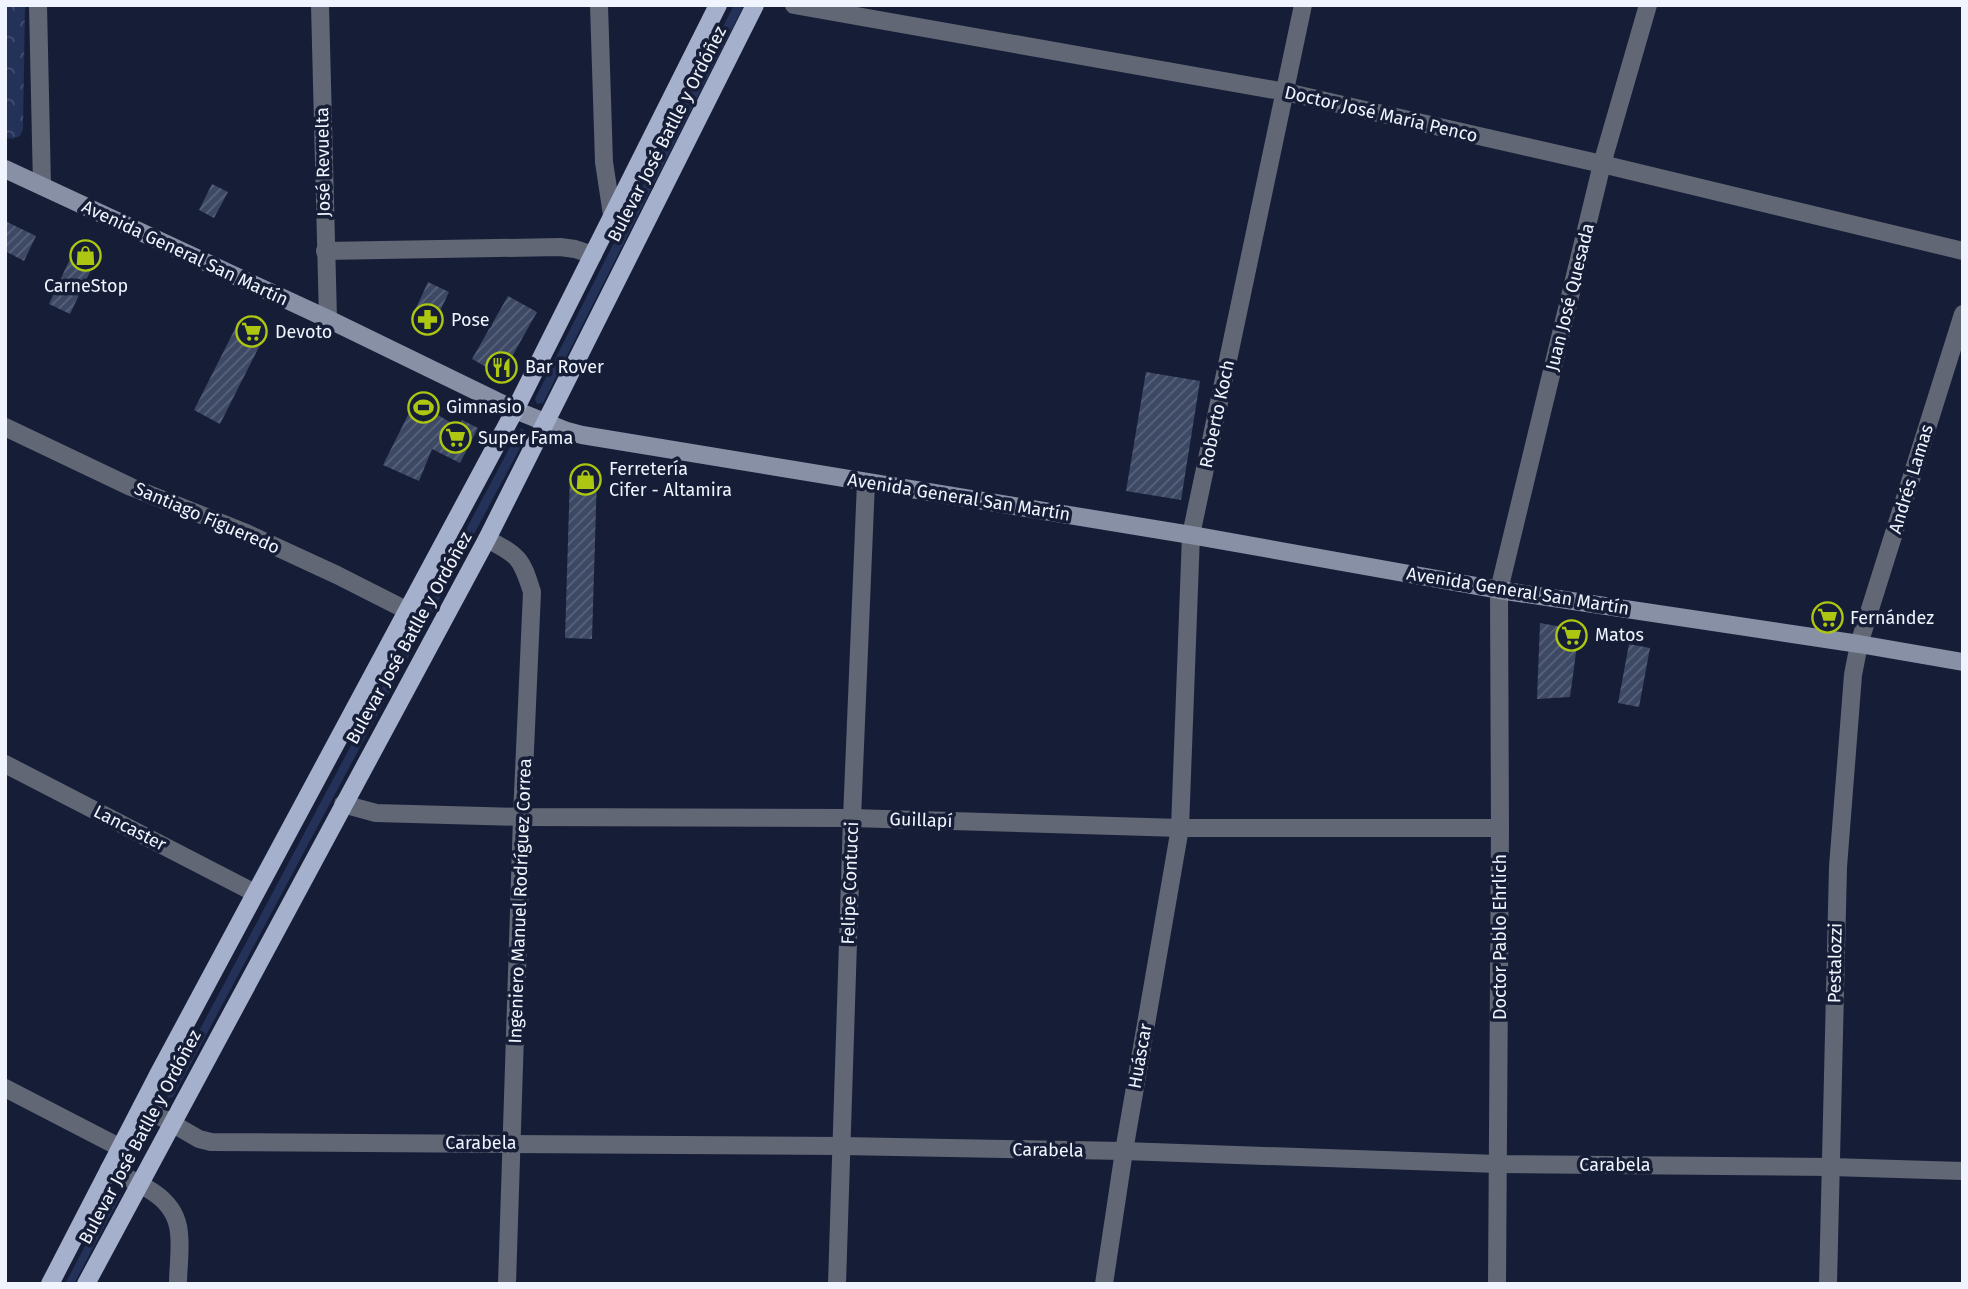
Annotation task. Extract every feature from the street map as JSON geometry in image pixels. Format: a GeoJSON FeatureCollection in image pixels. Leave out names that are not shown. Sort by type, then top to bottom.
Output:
{"type":"FeatureCollection","features":[{"type":"Feature","properties":{"kind":"main road","name":"Bulevar José Batlle y Ordóñez"},"geometry":{"type":"LineString","coordinates":[[50,1284],[255,892],[515,410],[718,5]]}},
{"type":"Feature","properties":{"kind":"main road","name":"Bulevar José Batlle y Ordóñez"},"geometry":{"type":"LineString","coordinates":[[86,1284],[487,539],[755,5]]}},
{"type":"Feature","properties":{"kind":"main road","name":"Avenida General San Martín"},"geometry":{"type":"LineString","coordinates":[[5,169],[328,319],[515,410],[582,435],[1191,535],[1499,590],[1963,662]]}},
{"type":"Feature","properties":{"kind":"street"},"geometry":{"type":"LineString","coordinates":[[38,5],[42,186]]}},
{"type":"Feature","properties":{"kind":"street","name":"José Revuelta"},"geometry":{"type":"LineString","coordinates":[[320,5],[328,319]]}},
{"type":"Feature","properties":{"kind":"street"},"geometry":{"type":"LineString","coordinates":[[599,5],[604,162],[612,215]]}},
{"type":"Feature","properties":{"kind":"street","name":"Doctor José María Penco"},"geometry":{"type":"LineString","coordinates":[[794,5],[1286,92],[1602,164],[1963,251]]}},
{"type":"Feature","properties":{"kind":"street","name":"Roberto Koch"},"geometry":{"type":"LineString","coordinates":[[1180,828],[1191,535],[1303,5]]}},
{"type":"Feature","properties":{"kind":"street","name":"Juan José Quesada"},"geometry":{"type":"LineString","coordinates":[[1499,590],[1602,164],[1648,5]]}},
{"type":"Feature","properties":{"kind":"street"},"geometry":{"type":"LineString","coordinates":[[325,251],[560,247],[593,255]]}},
{"type":"Feature","properties":{"kind":"street","name":"Andrés Lamas"},"geometry":{"type":"LineString","coordinates":[[1859,644],[1963,314]]}},
{"type":"Feature","properties":{"kind":"street","name":"Santiago Figueredo"},"geometry":{"type":"LineString","coordinates":[[5,427],[131,487],[291,553],[408,611]]}},
{"type":"Feature","properties":{"kind":"street","name":"Felipe Contucci"},"geometry":{"type":"LineString","coordinates":[[837,1284],[866,482]]}},
{"type":"Feature","properties":{"kind":"street","name":"Ingeniero Manuel Rodríguez Correa"},"geometry":{"type":"LineString","coordinates":[[487,539],[513,553],[524,568],[532,592],[507,1284]]}},
{"type":"Feature","properties":{"kind":"street","name":"Doctor Pablo Ehrlich"},"geometry":{"type":"LineString","coordinates":[[1497,1284],[1499,590]]}},
{"type":"Feature","properties":{"kind":"street","name":"Pestalozzi"},"geometry":{"type":"LineString","coordinates":[[1828,1284],[1838,867],[1853,675],[1859,644]]}},
{"type":"Feature","properties":{"kind":"street","name":"Lancaster"},"geometry":{"type":"LineString","coordinates":[[5,764],[255,892]]}},
{"type":"Feature","properties":{"kind":"street","name":"Guillapí"},"geometry":{"type":"LineString","coordinates":[[343,804],[376,813],[522,817],[852,818],[1180,828],[1500,828]]}},
{"type":"Feature","properties":{"kind":"street","name":"Huáscar"},"geometry":{"type":"LineString","coordinates":[[1104,1284],[1124,1151],[1180,828]]}},
{"type":"Feature","properties":{"kind":"street"},"geometry":{"type":"LineString","coordinates":[[5,1088],[121,1148]]}},
{"type":"Feature","properties":{"kind":"street","name":"Carabela"},"geometry":{"type":"LineString","coordinates":[[142,1107],[199,1139],[211,1142],[841,1146],[1124,1151],[1498,1164],[1963,1171]]}},
{"type":"Feature","properties":{"kind":"street"},"geometry":{"type":"LineString","coordinates":[[109,1169],[165,1201],[173,1211],[179,1233],[177,1284]]}},
{"type":"Feature","properties":{"kind":"green space"},"geometry":{"type":"Polygon","coordinates":[[[5,5],[25,5],[23,129],[20,136],[12,139],[5,137],[5,5]]]}},
{"type":"Feature","properties":{"kind":"green space"},"geometry":{"type":"Polygon","coordinates":[[[734,5],[741,5],[742,9],[543,403],[537,404],[535,399],[734,5]]]}},
{"type":"Feature","properties":{"kind":"green space"},"geometry":{"type":"Polygon","coordinates":[[[522,429],[527,435],[173,1097],[168,1098],[166,1093],[519,430],[522,429]]]}},
{"type":"Feature","properties":{"kind":"green space"},"geometry":{"type":"Polygon","coordinates":[[[114,1191],[121,1195],[74,1284],[65,1284],[114,1191]]]}},
{"type":"Feature","properties":{"kind":"building"},"geometry":{"type":"Polygon","coordinates":[[[212,184],[228,192],[214,218],[199,210],[212,184]]]}},
{"type":"Feature","properties":{"kind":"building"},"geometry":{"type":"Polygon","coordinates":[[[5,221],[36,236],[24,261],[5,251],[5,221]]]}},
{"type":"Feature","properties":{"kind":"building"},"geometry":{"type":"Polygon","coordinates":[[[77,244],[98,255],[70,314],[49,304],[77,244]]]}},
{"type":"Feature","properties":{"kind":"building"},"geometry":{"type":"Polygon","coordinates":[[[428,282],[449,292],[432,328],[411,319],[428,282]]]}},
{"type":"Feature","properties":{"kind":"building"},"geometry":{"type":"Polygon","coordinates":[[[508,296],[537,312],[504,371],[495,372],[472,359],[508,296]]]}},
{"type":"Feature","properties":{"kind":"building"},"geometry":{"type":"Polygon","coordinates":[[[239,321],[265,335],[220,424],[194,410],[239,321]]]}},
{"type":"Feature","properties":{"kind":"building"},"geometry":{"type":"Polygon","coordinates":[[[1146,372],[1200,381],[1181,500],[1126,491],[1146,372]]]}},
{"type":"Feature","properties":{"kind":"building"},"geometry":{"type":"Polygon","coordinates":[[[415,401],[458,427],[462,420],[478,428],[460,463],[432,449],[419,481],[383,465],[415,401]]]}},
{"type":"Feature","properties":{"kind":"building"},"geometry":{"type":"Polygon","coordinates":[[[570,475],[597,476],[592,639],[565,638],[570,475]]]}},
{"type":"Feature","properties":{"kind":"building"},"geometry":{"type":"Polygon","coordinates":[[[1540,623],[1579,630],[1570,697],[1537,699],[1540,623]]]}},
{"type":"Feature","properties":{"kind":"building"},"geometry":{"type":"Polygon","coordinates":[[[1629,644],[1650,648],[1639,707],[1618,703],[1629,644]]]}},
{"type":"Feature","properties":{"kind":"place","name":"CarneStop"},"geometry":{"type":"Point","coordinates":[86,255]}},
{"type":"Feature","properties":{"kind":"place","name":"Pose"},"geometry":{"type":"Point","coordinates":[428,320]}},
{"type":"Feature","properties":{"kind":"place","name":"Devoto"},"geometry":{"type":"Point","coordinates":[252,332]}},
{"type":"Feature","properties":{"kind":"place","name":"Bar Rover"},"geometry":{"type":"Point","coordinates":[502,367]}},
{"type":"Feature","properties":{"kind":"place","name":"Gimnasio"},"geometry":{"type":"Point","coordinates":[423,407]}},
{"type":"Feature","properties":{"kind":"place","name":"Super Fama"},"geometry":{"type":"Point","coordinates":[455,438]}},
{"type":"Feature","properties":{"kind":"place","name":"Ferretería Cifer - Altamira"},"geometry":{"type":"Point","coordinates":[586,479]}},
{"type":"Feature","properties":{"kind":"place","name":"Fernández"},"geometry":{"type":"Point","coordinates":[1827,618]}},
{"type":"Feature","properties":{"kind":"place","name":"Matos"},"geometry":{"type":"Point","coordinates":[1572,635]}}]}
